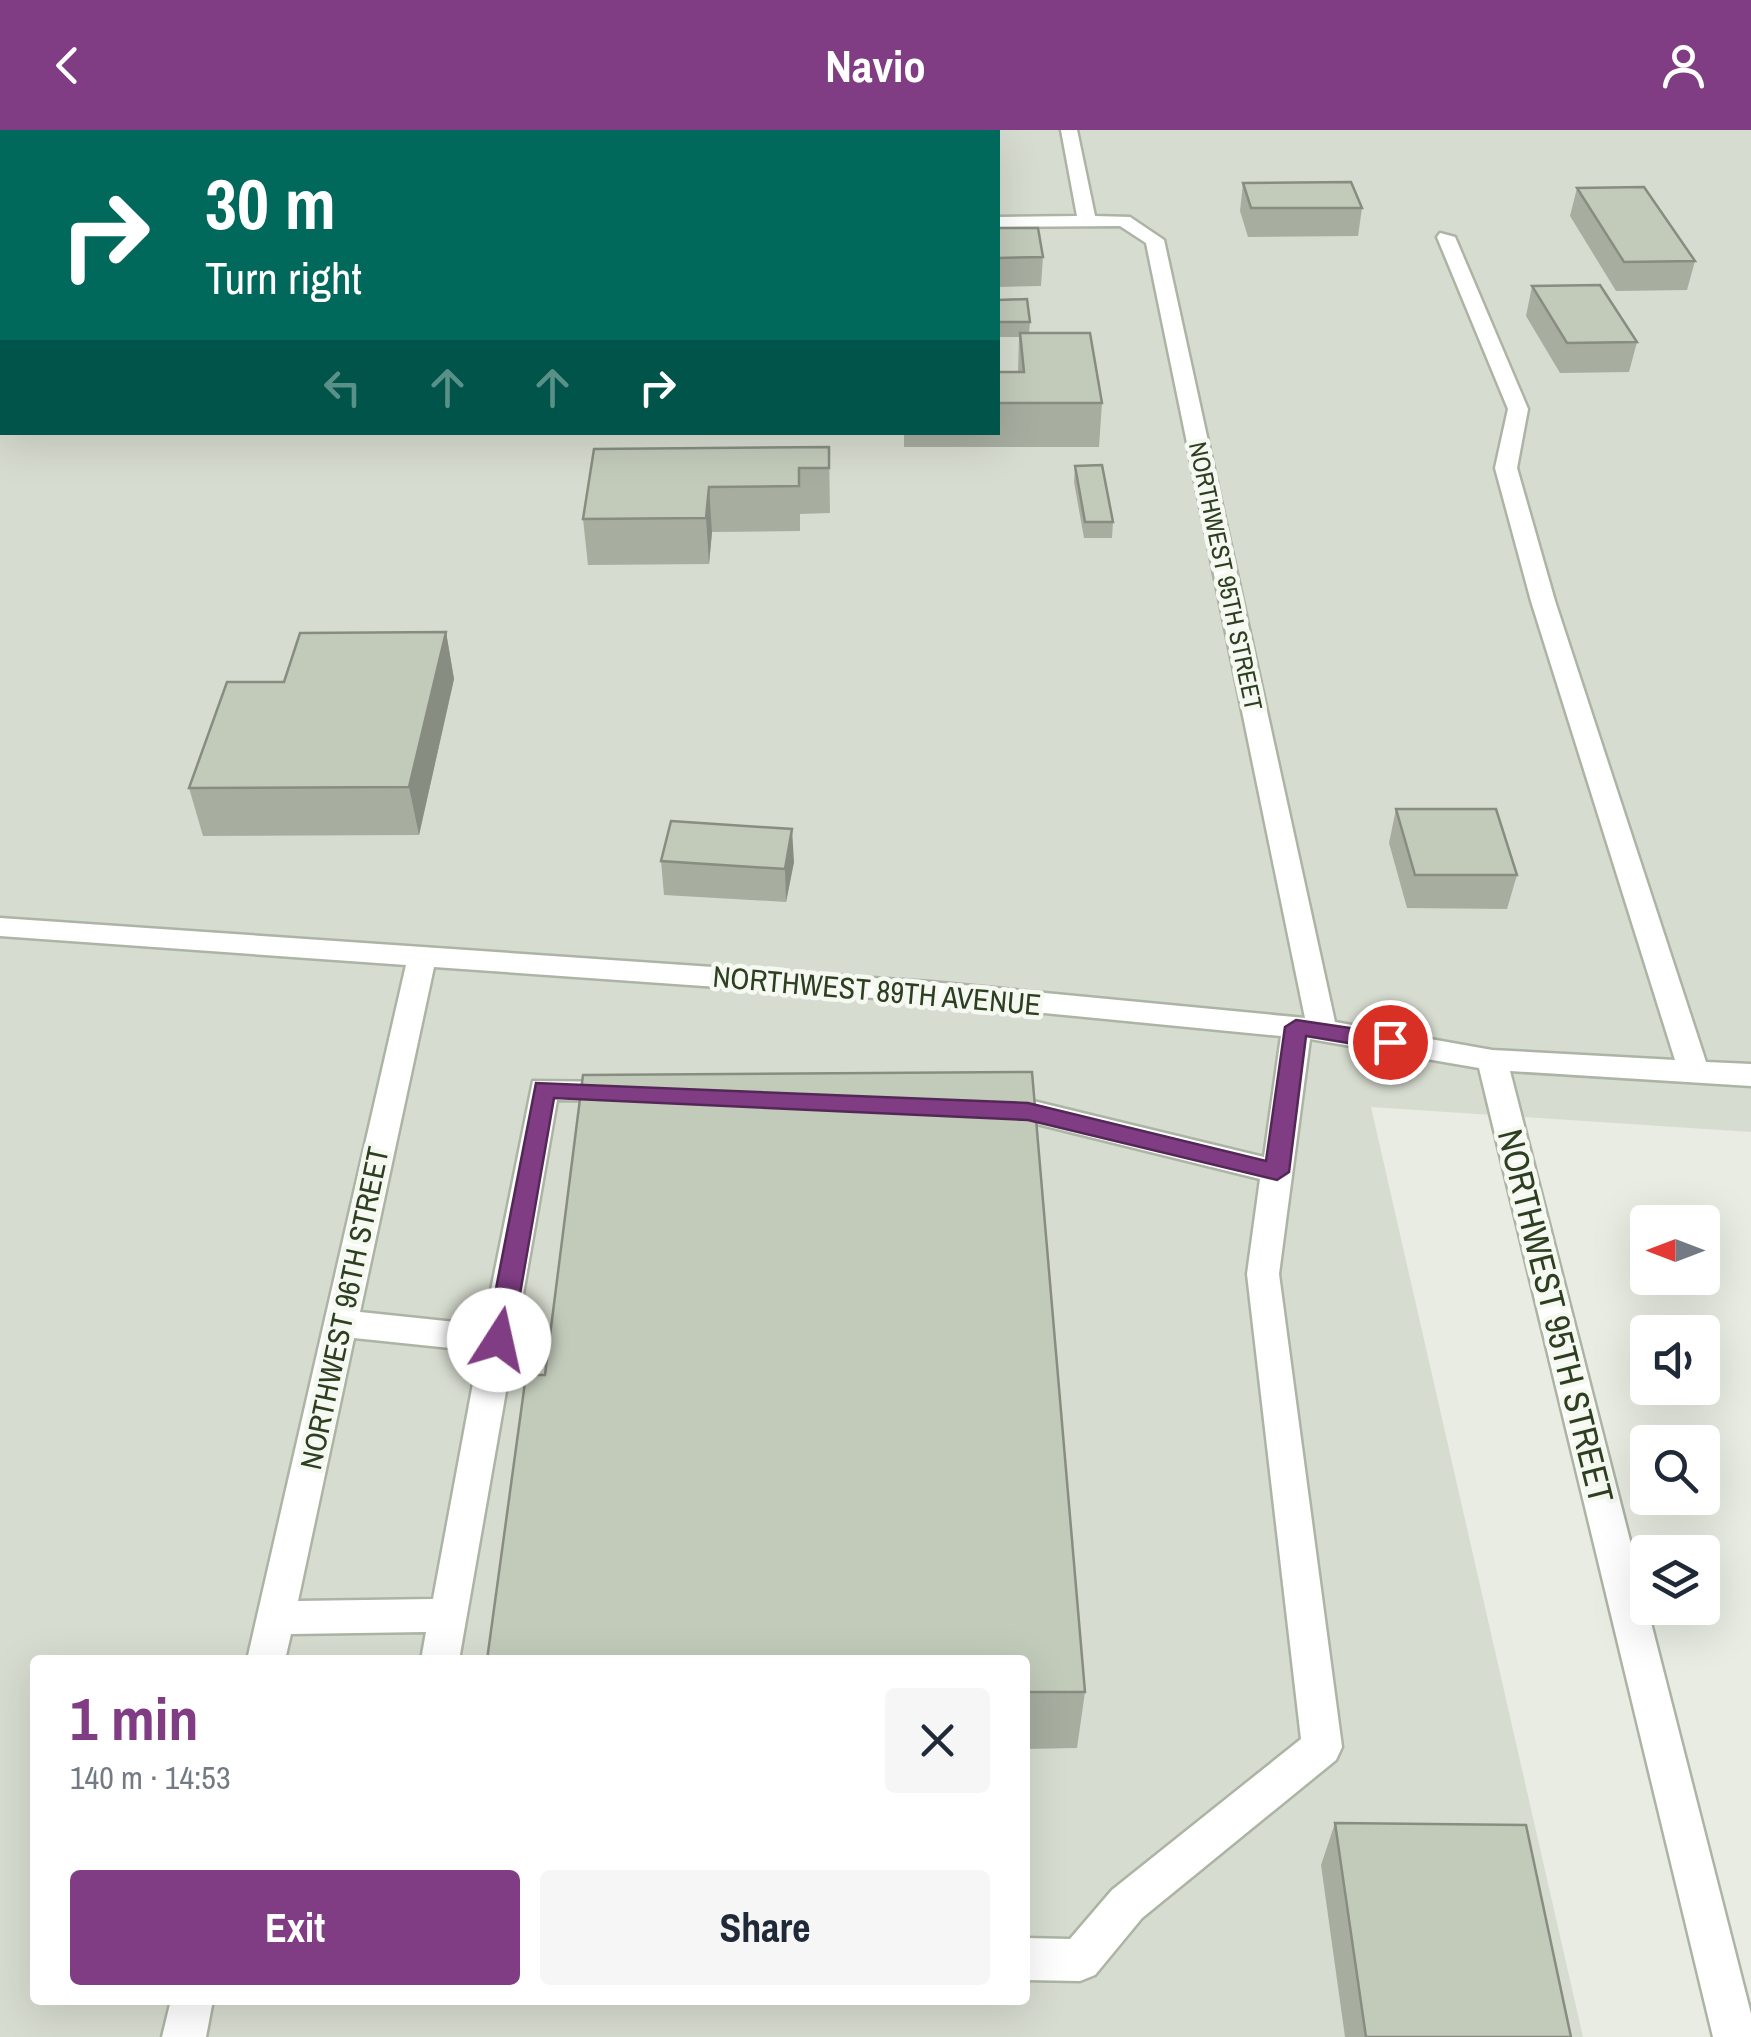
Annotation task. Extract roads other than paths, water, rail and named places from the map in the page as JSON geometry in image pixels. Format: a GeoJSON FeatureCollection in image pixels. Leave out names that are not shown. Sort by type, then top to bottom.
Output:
{"type":"FeatureCollection","features":[{"type":"Feature","properties":{"kind":"street"},"geometry":{"type":"LineString","coordinates":[[1000,222],[1087,221],[1069,130]]}},
{"type":"Feature","properties":{"kind":"street","name":"NORTHWEST 95TH STREET"},"geometry":{"type":"LineString","coordinates":[[1030,1959],[1080,1960],[1128,1904],[1322,1747],[1264,1274],[1277,1172],[1309,1028],[1155,240],[1124,221],[1087,221]]}},
{"type":"Feature","properties":{"kind":"street"},"geometry":{"type":"LineString","coordinates":[[1446,238],[1518,409],[1506,468],[1544,601],[1694,1072]]}},
{"type":"Feature","properties":{"kind":"street","name":"NORTHWEST 89TH AVENUE"},"geometry":{"type":"LineString","coordinates":[[0,927],[931,992],[1309,1028],[1492,1060],[1751,1075]]}},
{"type":"Feature","properties":{"kind":"street","name":"NORTHWEST 96TH STREET"},"geometry":{"type":"LineString","coordinates":[[267,1655],[422,956]]}},
{"type":"Feature","properties":{"kind":"street","name":"NORTHWEST 95TH STREET"},"geometry":{"type":"LineString","coordinates":[[1492,1060],[1734,2037]]}},
{"type":"Feature","properties":{"kind":"street"},"geometry":{"type":"LineString","coordinates":[[441,1655],[544,1089],[660,1094]]}},
{"type":"Feature","properties":{"kind":"street"},"geometry":{"type":"LineString","coordinates":[[970,1109],[1028,1112],[1277,1172]]}},
{"type":"Feature","properties":{"kind":"street"},"geometry":{"type":"LineString","coordinates":[[341,1323],[499,1340]]}},
{"type":"Feature","properties":{"kind":"street"},"geometry":{"type":"LineString","coordinates":[[276,1618],[448,1614]]}},
{"type":"Feature","properties":{"kind":"street"},"geometry":{"type":"LineString","coordinates":[[184,2037],[191,2005]]}}]}
